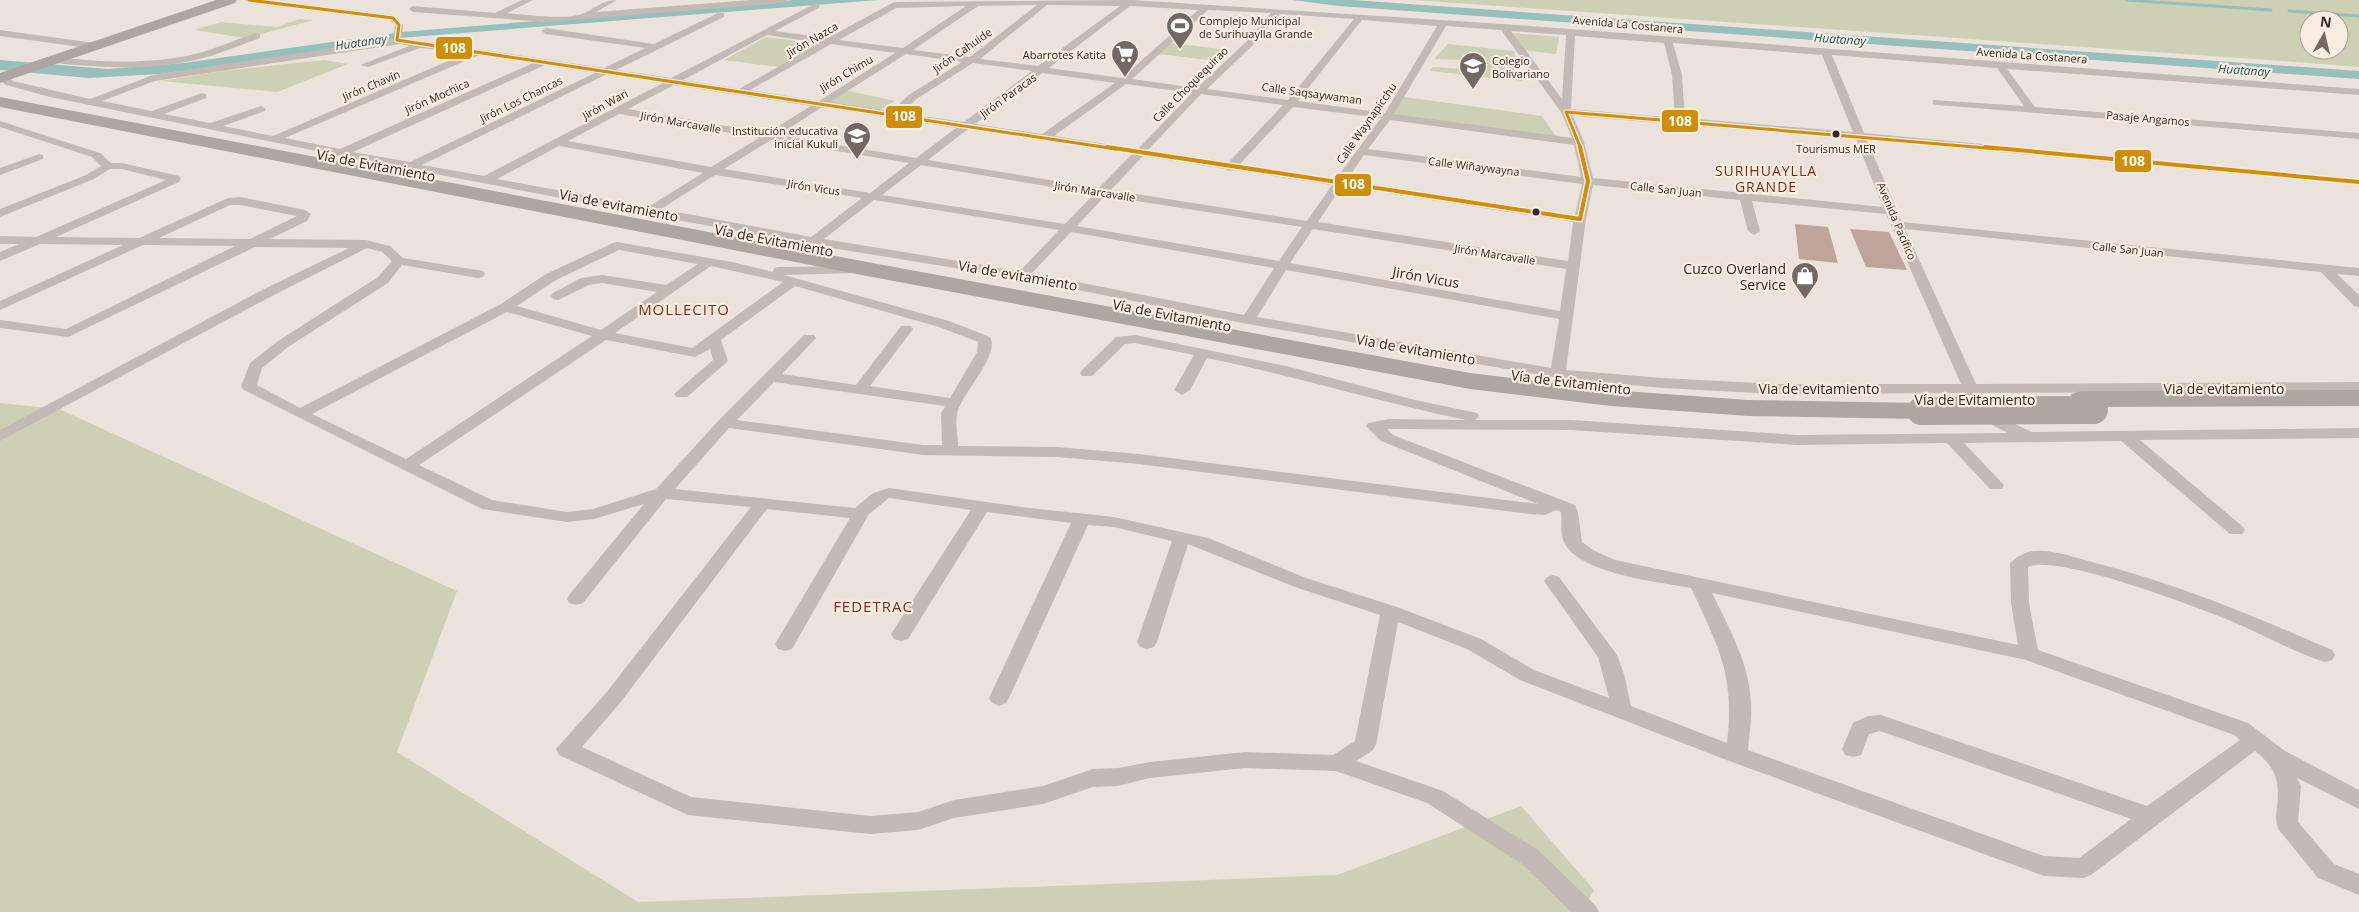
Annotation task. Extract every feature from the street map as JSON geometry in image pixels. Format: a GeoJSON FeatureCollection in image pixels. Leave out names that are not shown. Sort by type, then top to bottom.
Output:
{"type":"FeatureCollection","features":[{"type":"Feature","properties":{"kind":"highway"},"geometry":{"type":"LineString","coordinates":[[179,0],[223,2]]}},
{"type":"Feature","properties":{"kind":"highway"},"geometry":{"type":"LineString","coordinates":[[6,79],[51,61],[223,2]]}},
{"type":"Feature","properties":{"kind":"highway","name":"Vía de Evitamiento"},"geometry":{"type":"LineString","coordinates":[[6,79],[41,102],[96,113],[338,155],[1462,368],[1574,384],[1689,394],[1917,405]]}},
{"type":"Feature","properties":{"kind":"highway","name":"Vía de Evitamiento"},"geometry":{"type":"LineString","coordinates":[[0,102],[1470,381],[1611,398],[1738,408],[2088,404],[2359,398]]}},
{"type":"Feature","properties":{"kind":"highway","name":"Vía de Evitamiento"},"geometry":{"type":"LineString","coordinates":[[2088,404],[2359,409]]}},
{"type":"Feature","properties":{"kind":"street"},"geometry":{"type":"LineString","coordinates":[[249,0],[383,16],[403,12],[435,0]]}},
{"type":"Feature","properties":{"kind":"street"},"geometry":{"type":"LineString","coordinates":[[398,38],[399,22],[403,12],[421,0]]}},
{"type":"Feature","properties":{"kind":"street"},"geometry":{"type":"LineString","coordinates":[[493,16],[529,0]]}},
{"type":"Feature","properties":{"kind":"street"},"geometry":{"type":"LineString","coordinates":[[581,17],[613,0]]}},
{"type":"Feature","properties":{"kind":"street"},"geometry":{"type":"LineString","coordinates":[[661,10],[677,0]]}},
{"type":"Feature","properties":{"kind":"street"},"geometry":{"type":"LineString","coordinates":[[403,12],[534,19],[581,17],[783,0]]}},
{"type":"Feature","properties":{"kind":"street","name":"Avenida La Costanera"},"geometry":{"type":"LineString","coordinates":[[894,5],[1130,2],[1207,6],[2359,92]]}},
{"type":"Feature","properties":{"kind":"street","name":"Jirón Paracas"},"geometry":{"type":"LineString","coordinates":[[813,241],[1130,2]]}},
{"type":"Feature","properties":{"kind":"street","name":"Jirón Chimu"},"geometry":{"type":"LineString","coordinates":[[650,211],[906,51],[977,3]]}},
{"type":"Feature","properties":{"kind":"street","name":"Jirón Cahuide"},"geometry":{"type":"LineString","coordinates":[[893,115],[914,96],[974,59],[1045,4]]}},
{"type":"Feature","properties":{"kind":"street","name":"Jirón Nazca"},"geometry":{"type":"LineString","coordinates":[[740,92],[894,5]]}},
{"type":"Feature","properties":{"kind":"street","name":"Jirón Wari"},"geometry":{"type":"LineString","coordinates":[[486,180],[560,143],[670,82],[768,33],[816,6]]}},
{"type":"Feature","properties":{"kind":"street"},"geometry":{"type":"LineString","coordinates":[[1044,138],[1124,81],[1207,6]]}},
{"type":"Feature","properties":{"kind":"street","name":"Calle Choquequirao"},"geometry":{"type":"LineString","coordinates":[[1141,152],[1198,91],[1249,44],[1278,11]]}},
{"type":"Feature","properties":{"kind":"street","name":"Jirón Los Chancas"},"geometry":{"type":"LineString","coordinates":[[413,165],[721,15]]}},
{"type":"Feature","properties":{"kind":"street"},"geometry":{"type":"LineString","coordinates":[[1230,168],[1291,103],[1360,16]]}},
{"type":"Feature","properties":{"kind":"street","name":"Calle Waynapicchu"},"geometry":{"type":"LineString","coordinates":[[1339,184],[1388,116],[1443,23]]}},
{"type":"Feature","properties":{"kind":"street"},"geometry":{"type":"LineString","coordinates":[[1503,27],[1566,112],[1579,142],[1588,181],[1580,219],[1558,374]]}},
{"type":"Feature","properties":{"kind":"street"},"geometry":{"type":"LineString","coordinates":[[546,30],[656,47]]}},
{"type":"Feature","properties":{"kind":"street"},"geometry":{"type":"LineString","coordinates":[[1566,112],[1571,32]]}},
{"type":"Feature","properties":{"kind":"street"},"geometry":{"type":"LineString","coordinates":[[0,33],[95,46]]}},
{"type":"Feature","properties":{"kind":"street"},"geometry":{"type":"LineString","coordinates":[[768,33],[1043,69]]}},
{"type":"Feature","properties":{"kind":"street"},"geometry":{"type":"LineString","coordinates":[[51,61],[111,63],[175,60],[196,57],[257,36]]}},
{"type":"Feature","properties":{"kind":"street"},"geometry":{"type":"LineString","coordinates":[[91,102],[153,78],[398,38],[419,45],[478,52],[962,127],[1141,152],[1230,168],[1580,219]]}},
{"type":"Feature","properties":{"kind":"street"},"geometry":{"type":"LineString","coordinates":[[1668,40],[1677,75],[1680,120]]}},
{"type":"Feature","properties":{"kind":"street"},"geometry":{"type":"LineString","coordinates":[[365,66],[419,45]]}},
{"type":"Feature","properties":{"kind":"street","name":"Jirón Chavín"},"geometry":{"type":"LineString","coordinates":[[274,138],[478,52]]}},
{"type":"Feature","properties":{"kind":"street","name":"Avenida Pacífico"},"geometry":{"type":"LineString","coordinates":[[1826,52],[1862,136],[1891,211],[1971,390],[1998,422],[2030,436]]}},
{"type":"Feature","properties":{"kind":"street","name":"Jirón Mochica"},"geometry":{"type":"LineString","coordinates":[[338,155],[542,63]]}},
{"type":"Feature","properties":{"kind":"street"},"geometry":{"type":"LineString","coordinates":[[2000,65],[2031,109]]}},
{"type":"Feature","properties":{"kind":"street","name":"Calle Saqsaywaman"},"geometry":{"type":"LineString","coordinates":[[1043,69],[1579,142]]}},
{"type":"Feature","properties":{"kind":"street","name":"Via de evitamiento"},"geometry":{"type":"LineString","coordinates":[[6,79],[8,79],[9,83],[50,94],[210,127],[274,138],[338,155],[413,165],[813,241],[1024,275],[1248,320],[1558,374],[1662,383],[1777,389],[1971,390],[2359,386]]}},
{"type":"Feature","properties":{"kind":"street"},"geometry":{"type":"LineString","coordinates":[[152,115],[202,96]]}},
{"type":"Feature","properties":{"kind":"street","name":"Pasaje Angamos"},"geometry":{"type":"LineString","coordinates":[[1937,102],[2359,136]]}},
{"type":"Feature","properties":{"kind":"street"},"geometry":{"type":"LineString","coordinates":[[210,127],[261,109]]}},
{"type":"Feature","properties":{"kind":"street","name":"Jirón Marcavalle"},"geometry":{"type":"LineString","coordinates":[[618,111],[1101,192],[1573,266]]}},
{"type":"Feature","properties":{"kind":"street"},"geometry":{"type":"LineString","coordinates":[[1566,112],[1862,136],[2359,182]]}},
{"type":"Feature","properties":{"kind":"street"},"geometry":{"type":"LineString","coordinates":[[0,124],[96,155],[108,166]]}},
{"type":"Feature","properties":{"kind":"street","name":"Jirón Vicus"},"geometry":{"type":"LineString","coordinates":[[560,143],[712,171],[1069,228],[1566,316]]}},
{"type":"Feature","properties":{"kind":"street","name":"Calle Wiñaywayna"},"geometry":{"type":"LineString","coordinates":[[1361,151],[1588,181]]}},
{"type":"Feature","properties":{"kind":"street"},"geometry":{"type":"LineString","coordinates":[[1024,275],[1141,152]]}},
{"type":"Feature","properties":{"kind":"street"},"geometry":{"type":"LineString","coordinates":[[0,172],[39,157]]}},
{"type":"Feature","properties":{"kind":"street"},"geometry":{"type":"LineString","coordinates":[[0,213],[90,177],[108,166],[122,166],[175,178],[175,180],[0,257]]}},
{"type":"Feature","properties":{"kind":"street","name":"Calle San Juan"},"geometry":{"type":"LineString","coordinates":[[1588,181],[1891,211]]}},
{"type":"Feature","properties":{"kind":"street"},"geometry":{"type":"LineString","coordinates":[[1248,320],[1281,267],[1339,184]]}},
{"type":"Feature","properties":{"kind":"street"},"geometry":{"type":"LineString","coordinates":[[1745,196],[1754,231]]}},
{"type":"Feature","properties":{"kind":"street"},"geometry":{"type":"LineString","coordinates":[[0,306],[228,202],[240,200],[305,214],[303,218],[257,242],[68,333],[0,324]]}},
{"type":"Feature","properties":{"kind":"street","name":"Calle San Juan"},"geometry":{"type":"LineString","coordinates":[[1898,225],[2359,272]]}},
{"type":"Feature","properties":{"kind":"street"},"geometry":{"type":"LineString","coordinates":[[0,240],[366,244],[386,250],[399,261],[478,274]]}},
{"type":"Feature","properties":{"kind":"street"},"geometry":{"type":"LineString","coordinates":[[0,436],[267,293],[366,244]]}},
{"type":"Feature","properties":{"kind":"street"},"geometry":{"type":"LineString","coordinates":[[300,414],[506,307],[551,277],[617,246],[732,266],[778,271],[867,268]]}},
{"type":"Feature","properties":{"kind":"street"},"geometry":{"type":"LineString","coordinates":[[399,261],[383,280],[283,344],[255,366],[249,387],[300,414],[483,503],[515,510],[567,517],[594,514],[662,493],[861,512]]}},
{"type":"Feature","properties":{"kind":"street"},"geometry":{"type":"LineString","coordinates":[[406,466],[516,395],[709,262]]}},
{"type":"Feature","properties":{"kind":"street"},"geometry":{"type":"LineString","coordinates":[[732,266],[793,281],[944,324],[985,340],[984,352],[949,413],[950,450]]}},
{"type":"Feature","properties":{"kind":"street"},"geometry":{"type":"LineString","coordinates":[[2324,268],[2359,303]]}},
{"type":"Feature","properties":{"kind":"street"},"geometry":{"type":"LineString","coordinates":[[558,296],[586,281],[602,279],[669,290]]}},
{"type":"Feature","properties":{"kind":"street"},"geometry":{"type":"LineString","coordinates":[[506,307],[604,335],[695,353],[793,281]]}},
{"type":"Feature","properties":{"kind":"street"},"geometry":{"type":"LineString","coordinates":[[0,337],[16,327]]}},
{"type":"Feature","properties":{"kind":"street"},"geometry":{"type":"LineString","coordinates":[[860,389],[906,329]]}},
{"type":"Feature","properties":{"kind":"street"},"geometry":{"type":"LineString","coordinates":[[576,599],[662,493],[725,423],[809,338]]}},
{"type":"Feature","properties":{"kind":"street"},"geometry":{"type":"LineString","coordinates":[[1087,374],[1121,340],[1126,338],[1286,370],[1414,404],[1505,424]]}},
{"type":"Feature","properties":{"kind":"street"},"geometry":{"type":"LineString","coordinates":[[682,394],[721,361],[714,340]]}},
{"type":"Feature","properties":{"kind":"street"},"geometry":{"type":"LineString","coordinates":[[1182,390],[1202,354]]}},
{"type":"Feature","properties":{"kind":"street"},"geometry":{"type":"LineString","coordinates":[[770,377],[956,403]]}},
{"type":"Feature","properties":{"kind":"street"},"geometry":{"type":"LineString","coordinates":[[725,423],[923,450],[1057,452],[1234,470],[1545,510],[1553,504],[1387,438],[1374,426],[1389,424],[1571,425],[1797,440],[1952,440],[2030,436],[2359,433]]}},
{"type":"Feature","properties":{"kind":"street"},"geometry":{"type":"LineString","coordinates":[[2125,436],[2236,530]]}},
{"type":"Feature","properties":{"kind":"street"},"geometry":{"type":"LineString","coordinates":[[1952,440],[1996,485]]}},
{"type":"Feature","properties":{"kind":"street"},"geometry":{"type":"LineString","coordinates":[[785,644],[861,512],[879,496],[889,493],[983,505],[1021,512],[1114,522],[1181,539],[1202,542],[1299,582],[1390,612],[1474,644],[1528,675],[1621,709],[1736,755],[2044,866],[2082,868],[2255,740]]}},
{"type":"Feature","properties":{"kind":"street"},"geometry":{"type":"LineString","coordinates":[[1542,499],[1569,508],[1571,519],[1570,538],[1575,547],[1610,565],[1698,584],[1741,591],[2028,654],[2242,729],[2278,757],[2359,800]]}},
{"type":"Feature","properties":{"kind":"street"},"geometry":{"type":"LineString","coordinates":[[764,502],[613,698],[567,749],[688,806],[870,825],[918,821],[954,809],[1043,795],[1093,778],[1118,777],[1150,770],[1245,760],[1337,763],[1435,797],[1530,857],[1587,912]]}},
{"type":"Feature","properties":{"kind":"street"},"geometry":{"type":"LineString","coordinates":[[900,634],[983,505]]}},
{"type":"Feature","properties":{"kind":"street"},"geometry":{"type":"LineString","coordinates":[[1000,698],[1082,518]]}},
{"type":"Feature","properties":{"kind":"street"},"geometry":{"type":"LineString","coordinates":[[1147,642],[1181,539]]}},
{"type":"Feature","properties":{"kind":"street"},"geometry":{"type":"LineString","coordinates":[[2028,654],[2020,603],[2019,564],[2033,557],[2066,561],[2117,574],[2236,616],[2325,655]]}},
{"type":"Feature","properties":{"kind":"street"},"geometry":{"type":"LineString","coordinates":[[1553,581],[1607,655],[1614,674],[1621,709]]}},
{"type":"Feature","properties":{"kind":"street"},"geometry":{"type":"LineString","coordinates":[[1698,584],[1730,652],[1737,674],[1741,704],[1736,755]]}},
{"type":"Feature","properties":{"kind":"street"},"geometry":{"type":"LineString","coordinates":[[1337,763],[1365,745],[1390,612]]}},
{"type":"Feature","properties":{"kind":"street"},"geometry":{"type":"LineString","coordinates":[[1853,749],[1860,729],[1868,724],[1881,723],[2152,816]]}},
{"type":"Feature","properties":{"kind":"street"},"geometry":{"type":"LineString","coordinates":[[2278,757],[2290,786],[2286,824],[2326,871],[2359,885]]}},
{"type":"Feature","properties":{"kind":"green space"},"geometry":{"type":"Polygon","coordinates":[[[1413,0],[2359,0],[2359,67],[2269,60],[1413,0]]]}},
{"type":"Feature","properties":{"kind":"green space"},"geometry":{"type":"Polygon","coordinates":[[[300,19],[314,20],[245,38],[194,30],[221,22],[277,27],[300,19]]]}},
{"type":"Feature","properties":{"kind":"green space"},"geometry":{"type":"Polygon","coordinates":[[[1513,33],[1559,37],[1556,54],[1522,50],[1513,33]]]}},
{"type":"Feature","properties":{"kind":"green space"},"geometry":{"type":"Polygon","coordinates":[[[766,37],[820,44],[778,67],[724,60],[766,37]]]}},
{"type":"Feature","properties":{"kind":"green space","name":"Complejo Municipal de Surihuaylla Grande"},"geometry":{"type":"Polygon","coordinates":[[[1163,42],[1228,50],[1216,61],[1150,53],[1163,42]]]}},
{"type":"Feature","properties":{"kind":"green space"},"geometry":{"type":"Polygon","coordinates":[[[1448,44],[1514,51],[1523,81],[1430,71],[1433,67],[1463,69],[1462,60],[1434,59],[1448,44]]]}},
{"type":"Feature","properties":{"kind":"green space"},"geometry":{"type":"Polygon","coordinates":[[[324,60],[348,64],[277,92],[161,81],[222,71],[324,60]]]}},
{"type":"Feature","properties":{"kind":"green space"},"geometry":{"type":"Polygon","coordinates":[[[850,91],[895,101],[879,111],[820,102],[836,92],[850,91]]]}},
{"type":"Feature","properties":{"kind":"green space"},"geometry":{"type":"Polygon","coordinates":[[[1398,96],[1542,116],[1558,139],[1386,116],[1398,96]]]}},
{"type":"Feature","properties":{"kind":"green space"},"geometry":{"type":"Polygon","coordinates":[[[0,403],[59,409],[457,591],[397,752],[638,902],[1337,875],[1521,806],[1594,890],[1581,912],[0,912],[0,403]]]}},
{"type":"Feature","properties":{"kind":"water","name":"Huatanay"},"geometry":{"type":"Polygon","coordinates":[[[794,0],[878,0],[399,38],[362,46],[160,74],[89,78],[0,70],[0,60],[108,69],[184,63],[402,32],[794,0]]]}},
{"type":"Feature","properties":{"kind":"water","name":"Huatanay"},"geometry":{"type":"Polygon","coordinates":[[[1292,0],[1352,0],[2359,71],[2359,79],[1339,6],[1292,0]]]}},
{"type":"Feature","properties":{"kind":"building"},"geometry":{"type":"Polygon","coordinates":[[[1795,224],[1828,227],[1838,263],[1799,259],[1795,224]]]}},
{"type":"Feature","properties":{"kind":"building"},"geometry":{"type":"Polygon","coordinates":[[[1850,229],[1889,232],[1907,270],[1866,267],[1850,229]]]}},
{"type":"Feature","properties":{"kind":"waterway"},"geometry":{"type":"LineString","coordinates":[[2126,0],[2271,10]]}},
{"type":"Feature","properties":{"kind":"waterway"},"geometry":{"type":"LineString","coordinates":[[2289,11],[2359,16]]}},
{"type":"Feature","properties":{"kind":"transit line","name":"108"},"geometry":{"type":"LineString","coordinates":[[249,0],[393,18],[399,25],[397,40],[1580,219],[1588,181],[1579,142],[1566,112],[1862,136],[2359,182]]}},
{"type":"Feature","properties":{"kind":"place","name":"Complejo Municipal de Surihuaylla Grande"},"geometry":{"type":"Point","coordinates":[1180,50]}},
{"type":"Feature","properties":{"kind":"place","name":"Abarrotes Katita"},"geometry":{"type":"Point","coordinates":[1125,78]}},
{"type":"Feature","properties":{"kind":"place","name":"Colegio Bolivariano"},"geometry":{"type":"Point","coordinates":[1473,90]}},
{"type":"Feature","properties":{"kind":"place","name":"Tourismus MER"},"geometry":{"type":"Point","coordinates":[1836,134]}},
{"type":"Feature","properties":{"kind":"place","name":"Institución educativa inicial Kukuli"},"geometry":{"type":"Point","coordinates":[857,160]}},
{"type":"Feature","properties":{"kind":"place","name":"Cuzco Overland Service"},"geometry":{"type":"Point","coordinates":[1805,300]}},
{"type":"Feature","properties":{"kind":"district","name":"SURIHUAYLLA GRANDE"},"geometry":{"type":"Point","coordinates":[1766,178]}},
{"type":"Feature","properties":{"kind":"district","name":"MOLLECITO"},"geometry":{"type":"Point","coordinates":[684,309]}},
{"type":"Feature","properties":{"kind":"district","name":"FEDETRAC"},"geometry":{"type":"Point","coordinates":[873,606]}}]}
